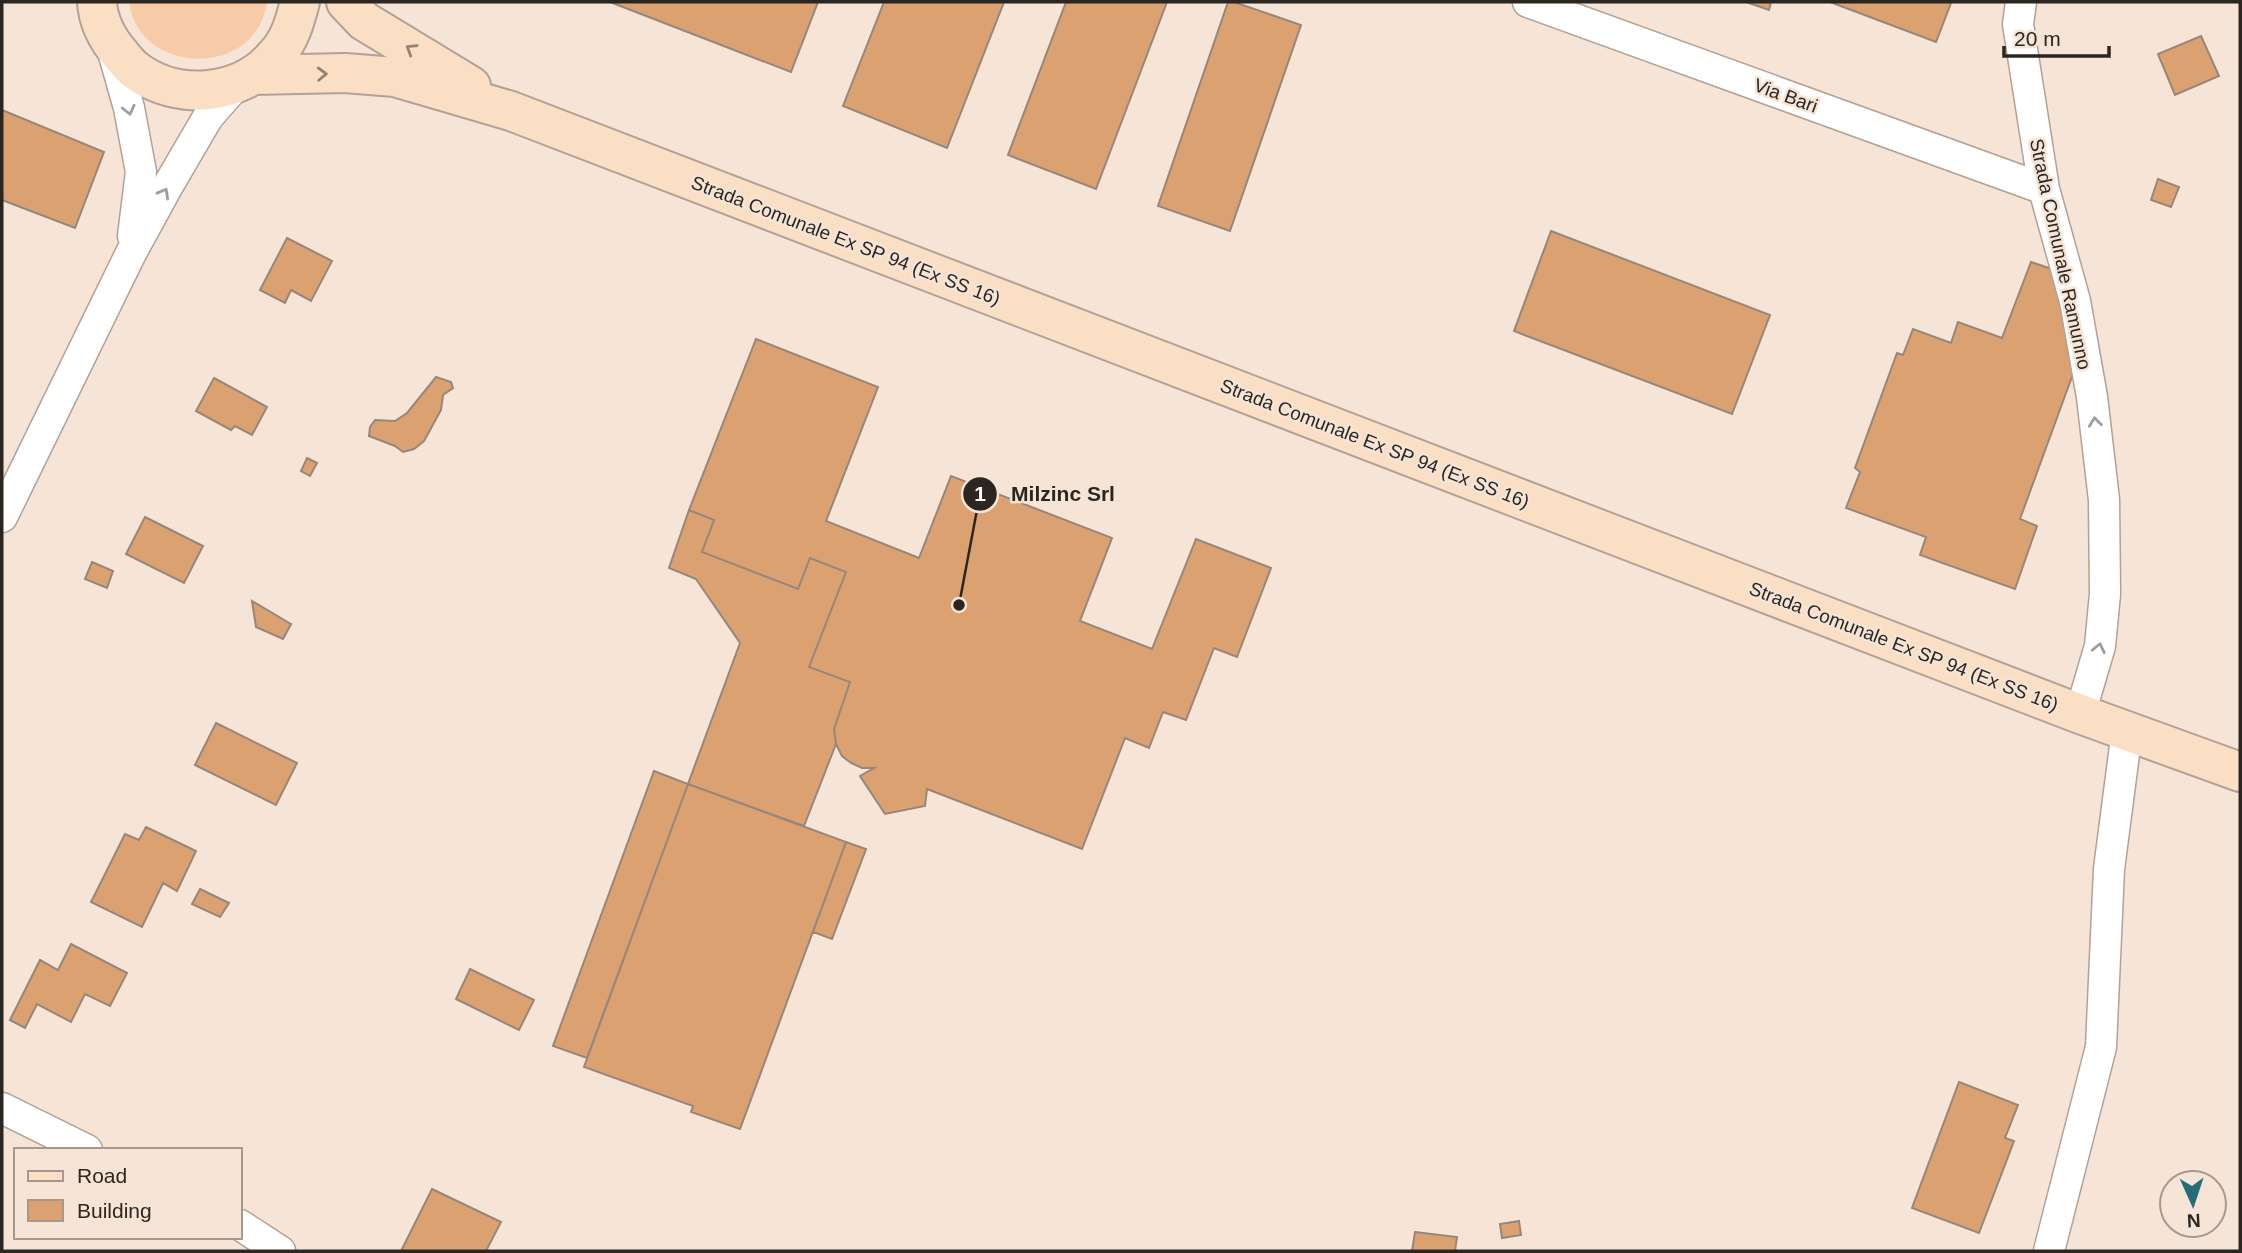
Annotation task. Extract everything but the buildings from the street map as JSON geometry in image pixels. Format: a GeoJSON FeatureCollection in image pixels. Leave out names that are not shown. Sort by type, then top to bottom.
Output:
{"type":"FeatureCollection","features":[{"type":"Feature","properties":{"kind":"main road"},"geometry":{"type":"LineString","coordinates":[[75,2],[109,41]]}},
{"type":"Feature","properties":{"kind":"main road"},"geometry":{"type":"LineString","coordinates":[[97,2],[109,41]]}},
{"type":"Feature","properties":{"kind":"main road"},"geometry":{"type":"LineString","coordinates":[[245,80],[276,55],[293,30],[300,2]]}},
{"type":"Feature","properties":{"kind":"main road","name":"Strada Comunale Ex SP 94 (Ex SS 16)"},"geometry":{"type":"LineString","coordinates":[[346,2],[364,21],[511,111]]}},
{"type":"Feature","properties":{"kind":"main road","name":"Strada Comunale Ex SP 94 (Ex SS 16)"},"geometry":{"type":"LineString","coordinates":[[109,41],[135,70],[166,86],[201,92],[245,80],[345,73],[395,77],[511,111],[2080,714],[2240,772]]}},
{"type":"Feature","properties":{"kind":"street","name":"Via Bari"},"geometry":{"type":"LineString","coordinates":[[1528,2],[2044,189]]}},
{"type":"Feature","properties":{"kind":"street","name":"Strada Comunale Ramunno"},"geometry":{"type":"LineString","coordinates":[[2021,2],[2018,24],[2044,189],[2075,301],[2092,397],[2104,500],[2105,594],[2100,646],[2080,714]]}},
{"type":"Feature","properties":{"kind":"street"},"geometry":{"type":"LineString","coordinates":[[109,41],[130,108],[141,172],[131,253]]}},
{"type":"Feature","properties":{"kind":"street"},"geometry":{"type":"LineString","coordinates":[[2,517],[131,253],[208,117],[245,80]]}},
{"type":"Feature","properties":{"kind":"street"},"geometry":{"type":"LineString","coordinates":[[2049,1251],[2101,1047],[2109,869],[2127,731]]}},
{"type":"Feature","properties":{"kind":"street"},"geometry":{"type":"LineString","coordinates":[[2,1108],[83,1148]]}},
{"type":"Feature","properties":{"kind":"street"},"geometry":{"type":"LineString","coordinates":[[242,1226],[280,1251]]}},
{"type":"Feature","properties":{"kind":"shaded area"},"geometry":{"type":"Polygon","coordinates":[[[129,2],[267,2],[259,27],[243,45],[222,55],[198,59],[174,55],[153,44],[137,27],[129,2]]]}},
{"type":"Feature","properties":{"kind":"place","name":"Milzinc Srl"},"geometry":{"type":"Point","coordinates":[959,605]}}]}
